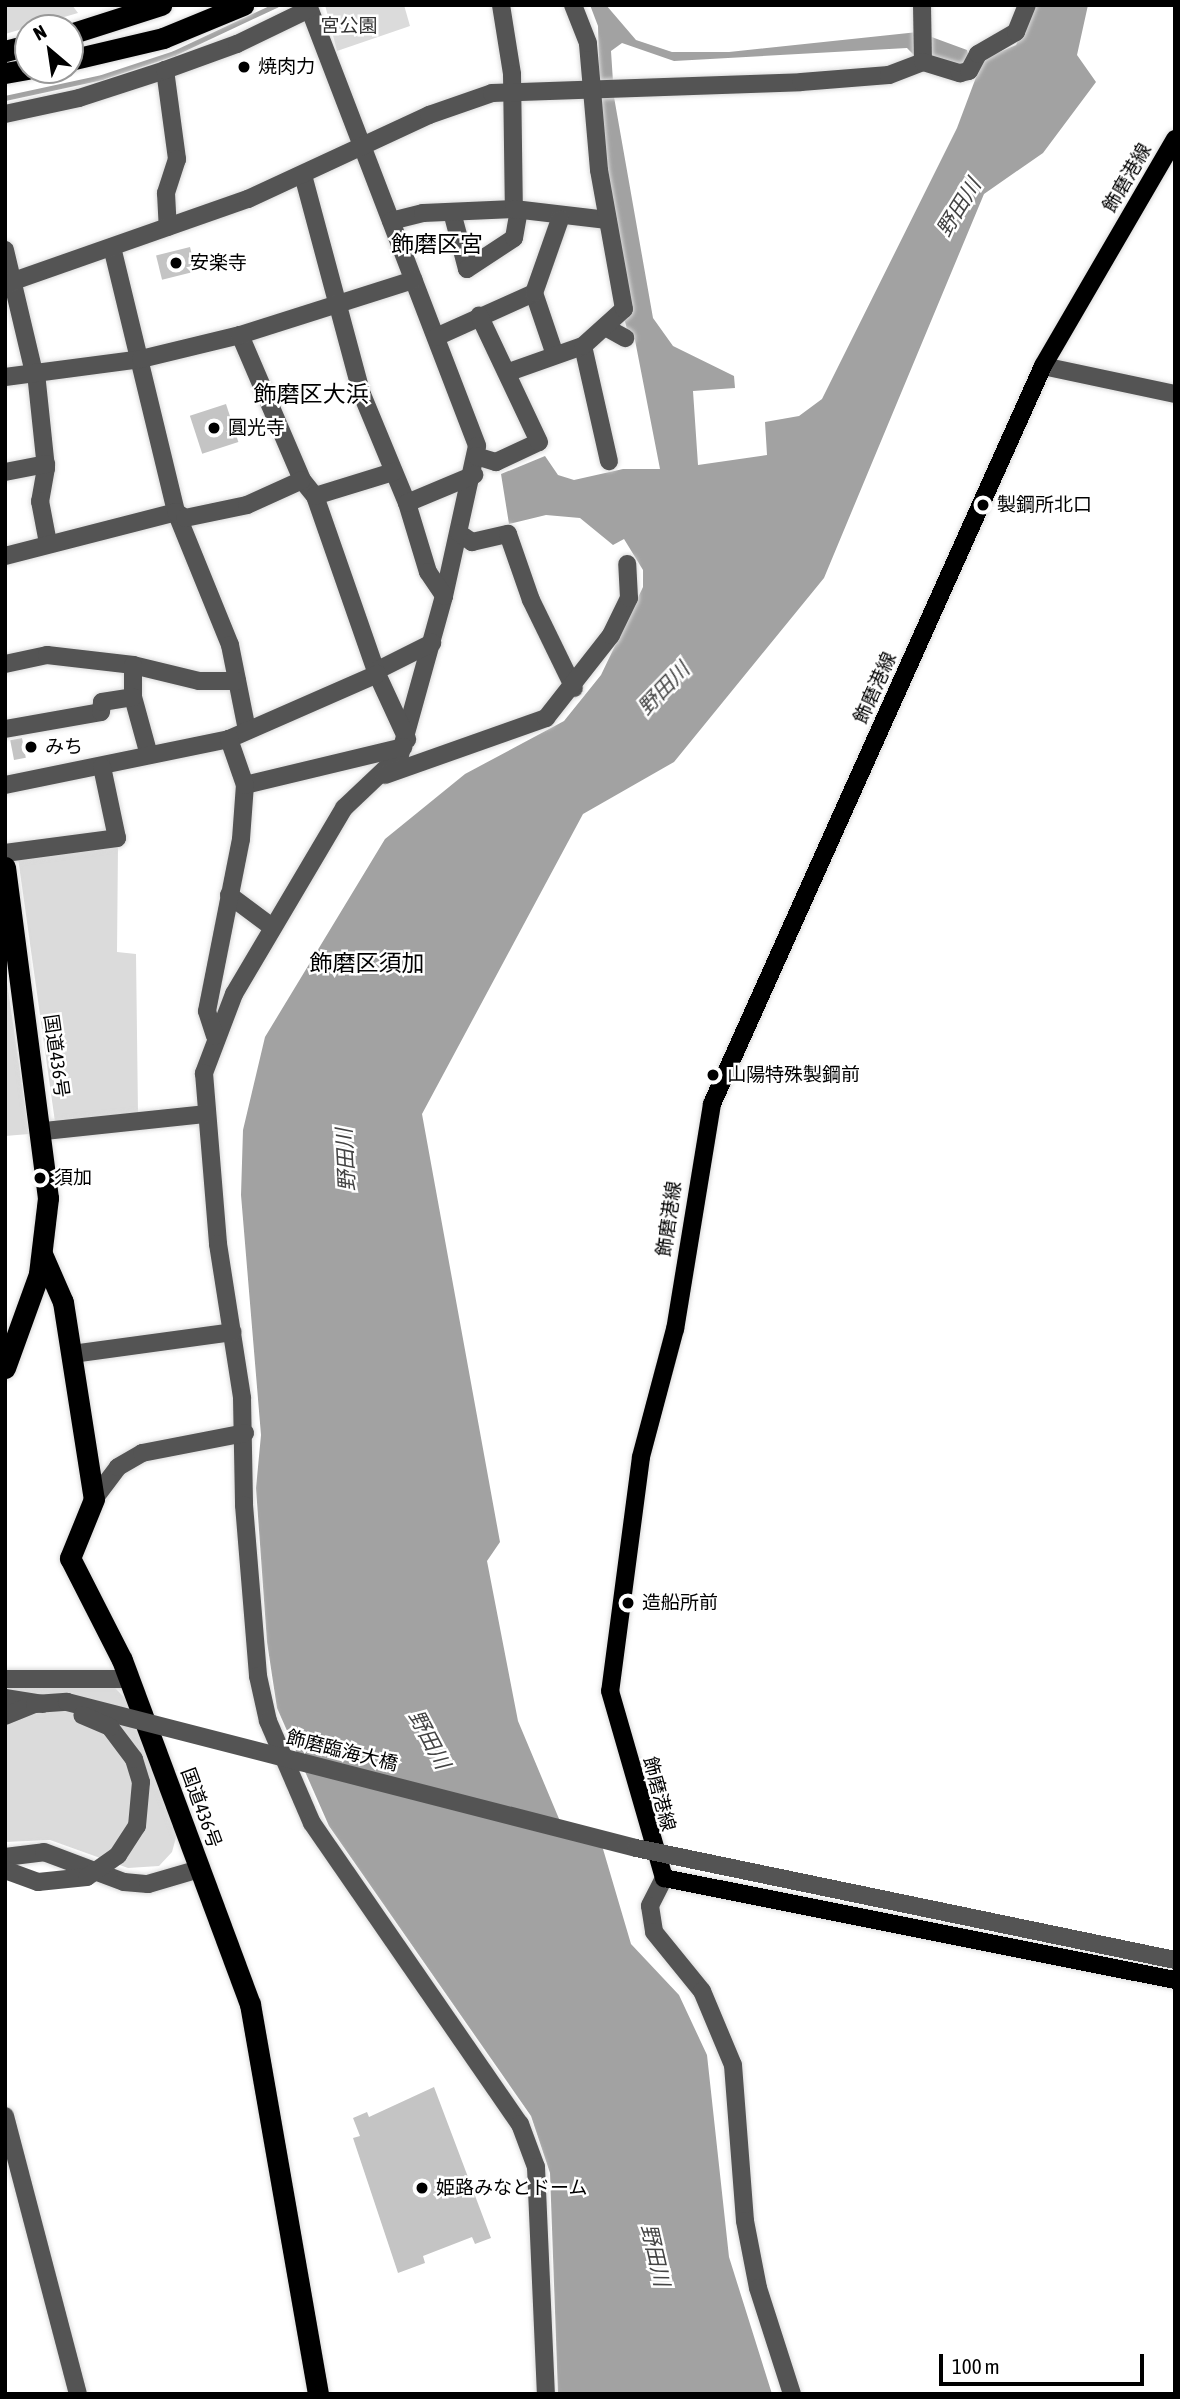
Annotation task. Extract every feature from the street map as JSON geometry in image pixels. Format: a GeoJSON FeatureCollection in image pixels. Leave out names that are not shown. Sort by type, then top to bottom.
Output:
{"type":"FeatureCollection","features":[{"type":"Feature","properties":{"kind":"highway"},"geometry":{"type":"LineString","coordinates":[[84,30],[161,5]]}},
{"type":"Feature","properties":{"kind":"highway"},"geometry":{"type":"LineString","coordinates":[[84,57],[163,38],[243,5]]}},
{"type":"Feature","properties":{"kind":"highway","name":"国道436号"},"geometry":{"type":"LineString","coordinates":[[5,867],[44,1132],[48,1198],[43,1254],[5,1368]]}},
{"type":"Feature","properties":{"kind":"highway","name":"国道436号"},"geometry":{"type":"LineString","coordinates":[[43,1254],[64,1302],[94,1499],[70,1558],[129,1679],[250,2004],[318,2394]]}},
{"type":"Feature","properties":{"kind":"main road","name":"飾磨港線"},"geometry":{"type":"LineString","coordinates":[[664,1878],[610,1691],[641,1457],[675,1329],[702,1145],[712,1104],[1043,366],[1175,139]]}},
{"type":"Feature","properties":{"kind":"main road"},"geometry":{"type":"LineString","coordinates":[[664,1878],[1175,1980]]}},
{"type":"Feature","properties":{"kind":"street"},"geometry":{"type":"LineString","coordinates":[[452,212],[467,269],[514,238],[516,210],[510,92],[501,5]]}},
{"type":"Feature","properties":{"kind":"street"},"geometry":{"type":"LineString","coordinates":[[509,372],[554,352],[583,346],[607,328],[624,309],[607,220],[588,43],[573,5]]}},
{"type":"Feature","properties":{"kind":"street"},"geometry":{"type":"LineString","coordinates":[[922,5],[923,62]]}},
{"type":"Feature","properties":{"kind":"street"},"geometry":{"type":"LineString","coordinates":[[9,283],[168,227],[303,175],[460,103],[510,92],[889,75],[923,62],[960,73],[969,71],[978,54],[1016,32],[1027,5]]}},
{"type":"Feature","properties":{"kind":"street"},"geometry":{"type":"LineString","coordinates":[[5,114],[79,98],[166,70],[237,44],[309,7],[436,337],[477,456],[405,743],[378,778],[344,808],[272,926],[215,1036],[204,1073],[205,1114],[245,1433],[247,1544],[258,1676],[268,1721],[312,1823],[339,1868],[520,2124],[536,2167],[546,2394]]}},
{"type":"Feature","properties":{"kind":"street"},"geometry":{"type":"LineString","coordinates":[[166,70],[177,159],[166,193],[168,227]]}},
{"type":"Feature","properties":{"kind":"street"},"geometry":{"type":"LineString","coordinates":[[303,175],[361,392],[407,503],[428,572],[444,596]]}},
{"type":"Feature","properties":{"kind":"street"},"geometry":{"type":"LineString","coordinates":[[391,220],[452,212],[516,210],[560,219],[607,220]]}},
{"type":"Feature","properties":{"kind":"street"},"geometry":{"type":"LineString","coordinates":[[554,352],[534,293],[560,219]]}},
{"type":"Feature","properties":{"kind":"street"},"geometry":{"type":"LineString","coordinates":[[112,247],[176,512],[219,613],[247,730]]}},
{"type":"Feature","properties":{"kind":"street"},"geometry":{"type":"LineString","coordinates":[[5,250],[9,283],[35,373],[46,464],[40,501],[48,543]]}},
{"type":"Feature","properties":{"kind":"street"},"geometry":{"type":"LineString","coordinates":[[5,377],[141,359],[240,335],[413,280]]}},
{"type":"Feature","properties":{"kind":"street"},"geometry":{"type":"LineString","coordinates":[[436,337],[479,315],[534,293]]}},
{"type":"Feature","properties":{"kind":"street"},"geometry":{"type":"LineString","coordinates":[[477,456],[496,462],[538,442],[509,372],[479,315]]}},
{"type":"Feature","properties":{"kind":"street"},"geometry":{"type":"LineString","coordinates":[[607,328],[625,338]]}},
{"type":"Feature","properties":{"kind":"street"},"geometry":{"type":"LineString","coordinates":[[240,335],[302,480],[315,496],[377,673],[405,743]]}},
{"type":"Feature","properties":{"kind":"street"},"geometry":{"type":"LineString","coordinates":[[583,346],[609,461]]}},
{"type":"Feature","properties":{"kind":"street"},"geometry":{"type":"LineString","coordinates":[[1043,366],[1175,394]]}},
{"type":"Feature","properties":{"kind":"street"},"geometry":{"type":"LineString","coordinates":[[5,472],[46,464]]}},
{"type":"Feature","properties":{"kind":"street"},"geometry":{"type":"LineString","coordinates":[[315,496],[393,472]]}},
{"type":"Feature","properties":{"kind":"street"},"geometry":{"type":"LineString","coordinates":[[407,503],[474,475]]}},
{"type":"Feature","properties":{"kind":"street"},"geometry":{"type":"LineString","coordinates":[[176,512],[185,519],[247,505],[302,480]]}},
{"type":"Feature","properties":{"kind":"street"},"geometry":{"type":"LineString","coordinates":[[5,556],[176,512]]}},
{"type":"Feature","properties":{"kind":"street"},"geometry":{"type":"LineString","coordinates":[[459,533],[472,542],[508,534],[531,600],[574,688]]}},
{"type":"Feature","properties":{"kind":"street"},"geometry":{"type":"LineString","coordinates":[[378,778],[546,718],[574,688],[629,598],[627,564]]}},
{"type":"Feature","properties":{"kind":"street"},"geometry":{"type":"LineString","coordinates":[[5,785],[229,739],[314,706],[432,643]]}},
{"type":"Feature","properties":{"kind":"street"},"geometry":{"type":"LineString","coordinates":[[5,664],[47,655],[132,664],[200,681],[237,681]]}},
{"type":"Feature","properties":{"kind":"street"},"geometry":{"type":"LineString","coordinates":[[132,664],[133,697],[149,755]]}},
{"type":"Feature","properties":{"kind":"street"},"geometry":{"type":"LineString","coordinates":[[5,729],[101,712],[102,702],[133,697]]}},
{"type":"Feature","properties":{"kind":"street"},"geometry":{"type":"LineString","coordinates":[[215,1036],[207,1011],[229,895],[245,785],[229,739]]}},
{"type":"Feature","properties":{"kind":"street"},"geometry":{"type":"LineString","coordinates":[[245,785],[405,743]]}},
{"type":"Feature","properties":{"kind":"street"},"geometry":{"type":"LineString","coordinates":[[5,853],[117,838],[102,766]]}},
{"type":"Feature","properties":{"kind":"street"},"geometry":{"type":"LineString","coordinates":[[229,895],[272,926]]}},
{"type":"Feature","properties":{"kind":"street"},"geometry":{"type":"LineString","coordinates":[[44,1132],[205,1114]]}},
{"type":"Feature","properties":{"kind":"street"},"geometry":{"type":"LineString","coordinates":[[72,1354],[232,1332]]}},
{"type":"Feature","properties":{"kind":"street"},"geometry":{"type":"LineString","coordinates":[[94,1499],[118,1467],[142,1453],[245,1433]]}},
{"type":"Feature","properties":{"kind":"street"},"geometry":{"type":"LineString","coordinates":[[5,1679],[129,1679]]}},
{"type":"Feature","properties":{"kind":"street"},"geometry":{"type":"LineString","coordinates":[[5,1698],[52,1705],[110,1727],[121,1740],[141,1782],[137,1826],[118,1855],[87,1877],[38,1882],[5,1870]]}},
{"type":"Feature","properties":{"kind":"street","name":"飾磨臨海大橋"},"geometry":{"type":"LineString","coordinates":[[5,1716],[35,1704],[67,1702],[636,1848],[1175,1960]]}},
{"type":"Feature","properties":{"kind":"street"},"geometry":{"type":"LineString","coordinates":[[5,1857],[44,1852],[124,1882],[148,1884],[199,1869]]}},
{"type":"Feature","properties":{"kind":"street"},"geometry":{"type":"LineString","coordinates":[[664,1878],[650,1906],[654,1932],[702,1991],[733,2065],[745,2221],[758,2288],[792,2394]]}},
{"type":"Feature","properties":{"kind":"street"},"geometry":{"type":"LineString","coordinates":[[5,2116],[78,2394]]}},
{"type":"Feature","properties":{"kind":"green space"},"geometry":{"type":"Polygon","coordinates":[[[5,5],[72,5],[78,13],[14,14],[14,31],[5,34],[5,5]]]}},
{"type":"Feature","properties":{"kind":"green space","name":"宮公園"},"geometry":{"type":"Polygon","coordinates":[[[325,5],[404,5],[410,26],[337,51],[325,5]]]}},
{"type":"Feature","properties":{"kind":"green space"},"geometry":{"type":"Polygon","coordinates":[[[118,845],[117,952],[136,954],[138,1114],[55,1122],[18,858],[118,845]]]}},
{"type":"Feature","properties":{"kind":"green space"},"geometry":{"type":"Polygon","coordinates":[[[5,968],[29,1134],[5,1136],[5,968]]]}},
{"type":"Feature","properties":{"kind":"green space"},"geometry":{"type":"Polygon","coordinates":[[[5,1684],[112,1685],[129,1702],[177,1834],[172,1852],[159,1866],[128,1868],[50,1840],[5,1842],[5,1684]]]}},
{"type":"Feature","properties":{"kind":"water","name":"野田川"},"geometry":{"type":"Polygon","coordinates":[[[590,5],[606,5],[636,40],[672,52],[729,52],[918,32],[967,50],[969,57],[983,59],[1016,45],[1034,5],[1088,5],[1077,55],[1096,82],[1043,153],[984,194],[824,578],[674,762],[583,814],[422,1114],[500,1542],[487,1561],[518,1721],[562,1826],[598,1832],[631,1944],[679,1995],[707,2055],[729,2257],[772,2394],[558,2394],[550,2173],[531,2116],[329,1826],[277,1708],[267,1642],[256,1488],[261,1435],[241,1195],[243,1130],[265,1037],[385,839],[465,774],[564,721],[601,675],[643,587],[643,570],[624,539],[613,545],[580,518],[546,515],[509,524],[501,474],[545,456],[558,475],[574,480],[623,469],[660,469],[634,335],[628,333],[624,318],[600,104],[598,26],[590,5]],[[622,43],[611,51],[614,97],[653,318],[673,346],[734,376],[735,388],[693,391],[698,465],[767,455],[765,422],[799,416],[822,399],[957,128],[978,72],[917,58],[907,48],[674,61],[622,43]]]}},
{"type":"Feature","properties":{"kind":"building","name":"安楽寺"},"geometry":{"type":"Polygon","coordinates":[[[190,247],[196,271],[162,280],[156,255],[190,247]]]}},
{"type":"Feature","properties":{"kind":"building","name":"圓光寺"},"geometry":{"type":"Polygon","coordinates":[[[226,404],[238,442],[202,454],[190,416],[226,404]]]}},
{"type":"Feature","properties":{"kind":"building"},"geometry":{"type":"Polygon","coordinates":[[[22,738],[26,758],[14,760],[10,740],[22,738]]]}},
{"type":"Feature","properties":{"kind":"building","name":"姫路みなとドーム"},"geometry":{"type":"Polygon","coordinates":[[[434,2087],[491,2238],[475,2244],[472,2237],[423,2256],[425,2263],[398,2273],[353,2138],[360,2136],[353,2118],[367,2112],[369,2117],[434,2087]]]}},
{"type":"Feature","properties":{"kind":"waterway"},"geometry":{"type":"LineString","coordinates":[[5,98],[102,77],[174,53],[276,5]]}},
{"type":"Feature","properties":{"kind":"place","name":"焼肉力"},"geometry":{"type":"Point","coordinates":[244,67]}},
{"type":"Feature","properties":{"kind":"place","name":"安楽寺"},"geometry":{"type":"Point","coordinates":[176,263]}},
{"type":"Feature","properties":{"kind":"place","name":"圓光寺"},"geometry":{"type":"Point","coordinates":[214,428]}},
{"type":"Feature","properties":{"kind":"place","name":"製鋼所北口"},"geometry":{"type":"Point","coordinates":[983,505]}},
{"type":"Feature","properties":{"kind":"place","name":"みち"},"geometry":{"type":"Point","coordinates":[31,747]}},
{"type":"Feature","properties":{"kind":"place","name":"山陽特殊製鋼前"},"geometry":{"type":"Point","coordinates":[713,1075]}},
{"type":"Feature","properties":{"kind":"place","name":"須加"},"geometry":{"type":"Point","coordinates":[40,1178]}},
{"type":"Feature","properties":{"kind":"place","name":"造船所前"},"geometry":{"type":"Point","coordinates":[628,1603]}},
{"type":"Feature","properties":{"kind":"place","name":"姫路みなとドーム"},"geometry":{"type":"Point","coordinates":[422,2188]}},
{"type":"Feature","properties":{"kind":"district","name":"飾磨区宮"},"geometry":{"type":"Point","coordinates":[437,244]}},
{"type":"Feature","properties":{"kind":"district","name":"飾磨区大浜"},"geometry":{"type":"Point","coordinates":[311,394]}},
{"type":"Feature","properties":{"kind":"district","name":"飾磨区須加"},"geometry":{"type":"Point","coordinates":[367,963]}}]}
